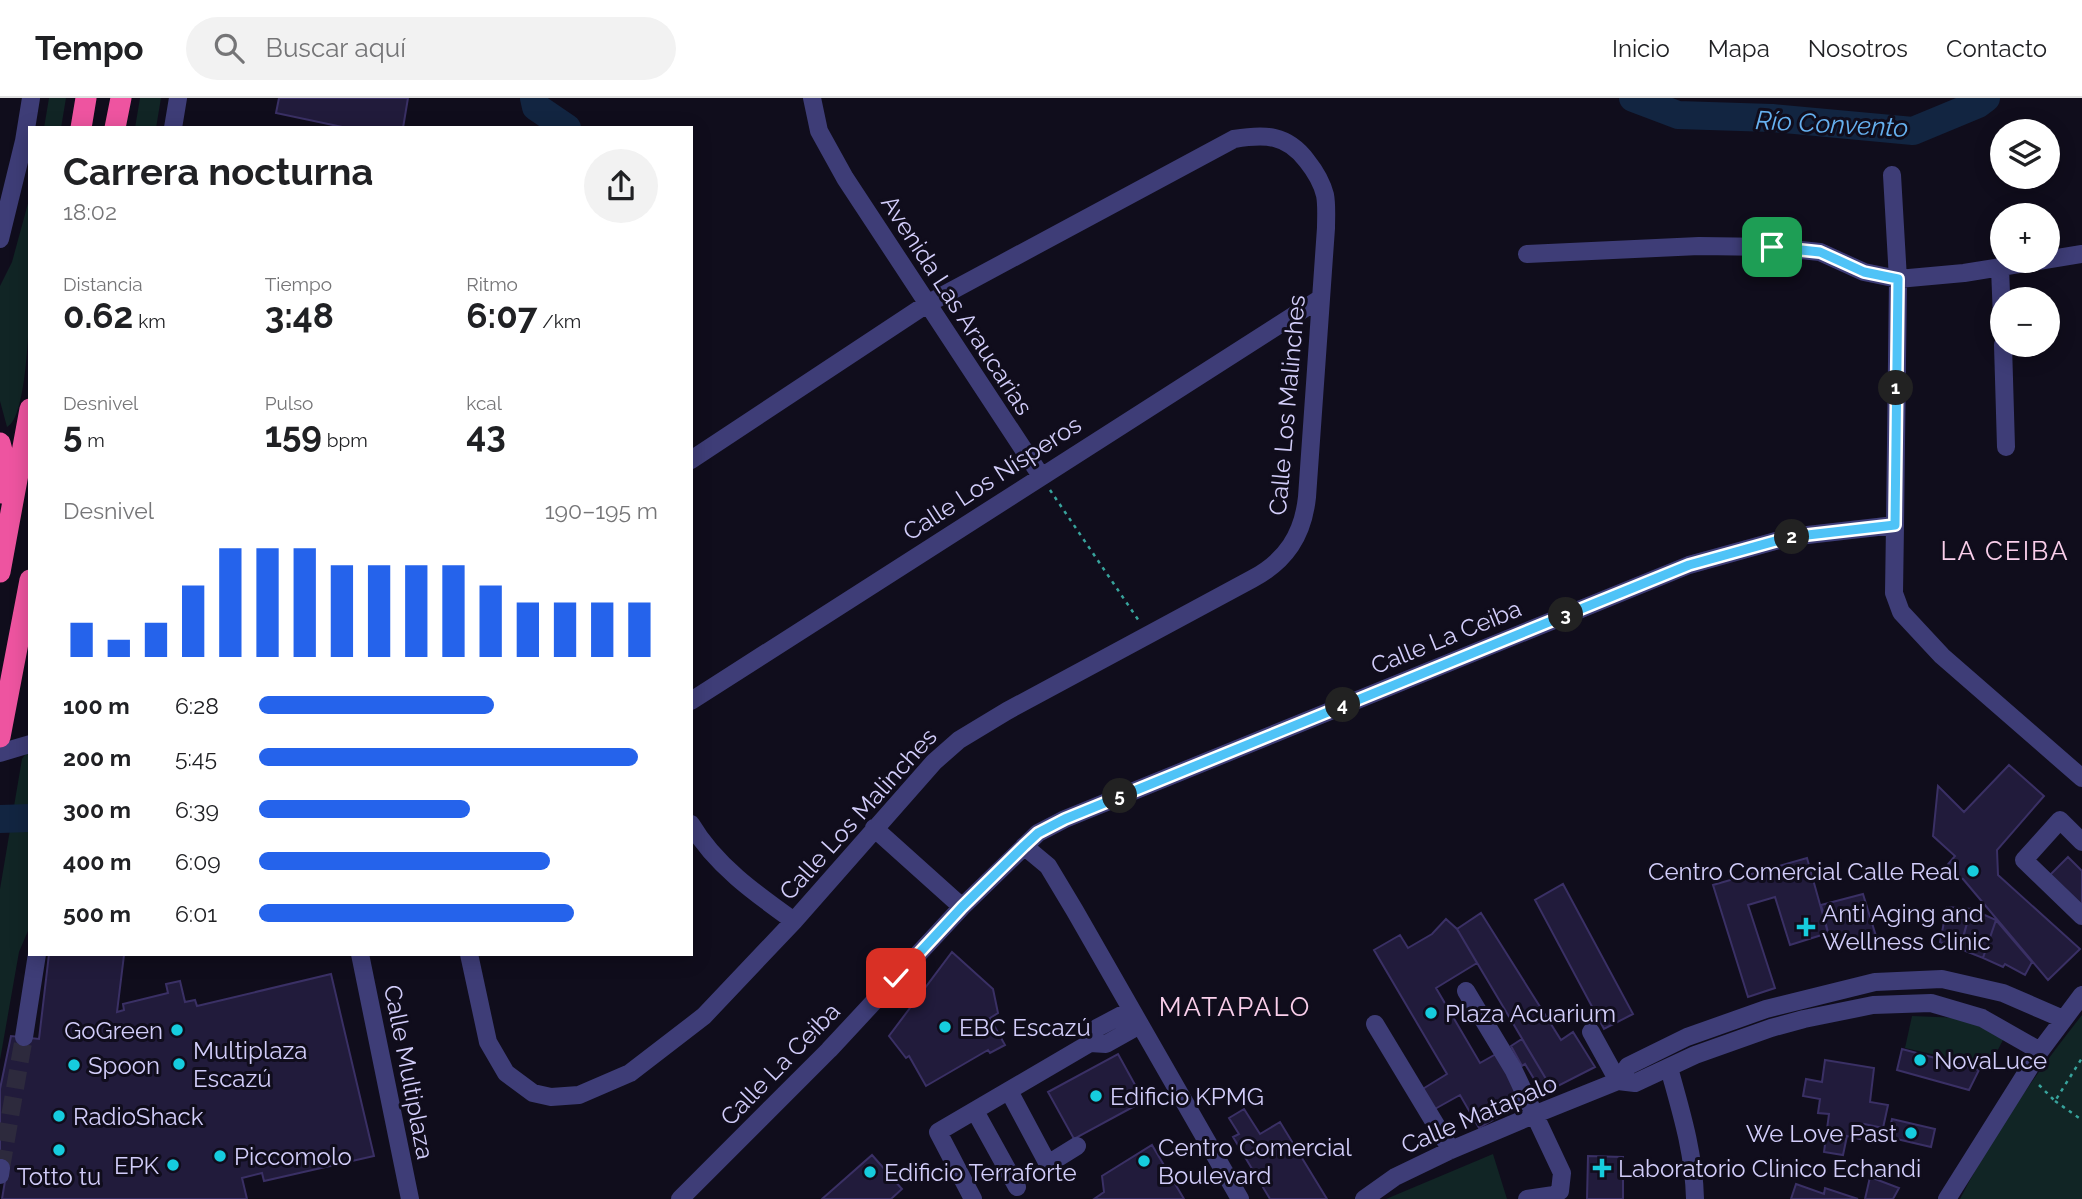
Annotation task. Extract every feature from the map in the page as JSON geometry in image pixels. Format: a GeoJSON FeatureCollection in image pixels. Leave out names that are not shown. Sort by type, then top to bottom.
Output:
{"type":"FeatureCollection","features":[{"type":"Feature","properties":{"kind":"highway"},"geometry":{"type":"LineString","coordinates":[[81,126],[86,98]]}},
{"type":"Feature","properties":{"kind":"highway"},"geometry":{"type":"LineString","coordinates":[[115,126],[121,98]]}},
{"type":"Feature","properties":{"kind":"highway"},"geometry":{"type":"LineString","coordinates":[[0,572],[28,420]]}},
{"type":"Feature","properties":{"kind":"highway"},"geometry":{"type":"LineString","coordinates":[[0,443],[5,462],[0,509]]}},
{"type":"Feature","properties":{"kind":"highway"},"geometry":{"type":"LineString","coordinates":[[0,737],[28,591]]}},
{"type":"Feature","properties":{"kind":"highway"},"geometry":{"type":"LineString","coordinates":[[12,676],[28,631]]}},
{"type":"Feature","properties":{"kind":"street"},"geometry":{"type":"LineString","coordinates":[[0,239],[21,154],[31,98]]}},
{"type":"Feature","properties":{"kind":"street"},"geometry":{"type":"LineString","coordinates":[[173,126],[178,98]]}},
{"type":"Feature","properties":{"kind":"street","name":"Avenida Las Araucarias"},"geometry":{"type":"LineString","coordinates":[[812,98],[819,131],[835,162],[1041,476]]}},
{"type":"Feature","properties":{"kind":"street","name":"Calle Los Malinches"},"geometry":{"type":"LineString","coordinates":[[469,956],[488,1042],[506,1073],[533,1093],[551,1097],[579,1095],[631,1073],[704,1016],[794,920],[934,762],[959,740],[1265,572],[1282,558],[1302,526],[1307,497],[1326,228],[1325,196],[1315,171],[1298,149],[1280,138],[1256,135],[1234,139],[927,304],[693,459]]}},
{"type":"Feature","properties":{"kind":"street"},"geometry":{"type":"LineString","coordinates":[[1892,176],[1898,279],[1894,593],[1901,612],[1942,656],[2082,778]]}},
{"type":"Feature","properties":{"kind":"street"},"geometry":{"type":"LineString","coordinates":[[1527,254],[1699,246],[1772,247],[1820,252],[1864,272],[1898,279],[1990,269]]}},
{"type":"Feature","properties":{"kind":"street"},"geometry":{"type":"LineString","coordinates":[[2060,258],[2082,254]]}},
{"type":"Feature","properties":{"kind":"street","name":"Calle Los Nísperos"},"geometry":{"type":"LineString","coordinates":[[693,700],[1321,298]]}},
{"type":"Feature","properties":{"kind":"street"},"geometry":{"type":"LineString","coordinates":[[2003,357],[2006,447]]}},
{"type":"Feature","properties":{"kind":"street","name":"Calle La Ceiba"},"geometry":{"type":"LineString","coordinates":[[680,1199],[830,1050],[962,907],[1038,833],[1065,819],[1689,565],[1790,537],[1895,525]]}},
{"type":"Feature","properties":{"kind":"street"},"geometry":{"type":"LineString","coordinates":[[0,754],[28,745]]}},
{"type":"Feature","properties":{"kind":"street"},"geometry":{"type":"LineString","coordinates":[[2082,842],[2060,820],[2024,860],[2082,916]]}},
{"type":"Feature","properties":{"kind":"street"},"geometry":{"type":"LineString","coordinates":[[693,827],[721,863],[755,894],[794,920]]}},
{"type":"Feature","properties":{"kind":"street"},"geometry":{"type":"LineString","coordinates":[[874,828],[962,907]]}},
{"type":"Feature","properties":{"kind":"street"},"geometry":{"type":"LineString","coordinates":[[1024,846],[1048,866],[1240,1199]]}},
{"type":"Feature","properties":{"kind":"street"},"geometry":{"type":"LineString","coordinates":[[24,1037],[37,956]]}},
{"type":"Feature","properties":{"kind":"street","name":"Calle Multiplaza"},"geometry":{"type":"LineString","coordinates":[[360,956],[410,1199]]}},
{"type":"Feature","properties":{"kind":"street","name":"Calle Matapalo"},"geometry":{"type":"LineString","coordinates":[[1618,1081],[1628,1066],[1687,1037],[1766,1009],[1875,982],[1942,979],[2003,993],[2063,1019]]}},
{"type":"Feature","properties":{"kind":"street"},"geometry":{"type":"LineString","coordinates":[[1466,991],[1514,1070],[1560,1165],[1560,1191],[1554,1195],[1527,1199]]}},
{"type":"Feature","properties":{"kind":"street"},"geometry":{"type":"LineString","coordinates":[[1947,1199],[2040,1051],[2082,995]]}},
{"type":"Feature","properties":{"kind":"street","name":"Calle Matapalo"},"geometry":{"type":"LineString","coordinates":[[1364,1199],[1395,1177],[1451,1150],[1618,1081],[1634,1083],[1695,1055],[1771,1028],[1873,1005],[1931,1003],[1982,1018],[2040,1051]]}},
{"type":"Feature","properties":{"kind":"street"},"geometry":{"type":"LineString","coordinates":[[973,1199],[938,1132],[1090,1043],[1106,1044],[1136,1017]]}},
{"type":"Feature","properties":{"kind":"street"},"geometry":{"type":"LineString","coordinates":[[1375,1024],[1451,1150]]}},
{"type":"Feature","properties":{"kind":"street"},"geometry":{"type":"LineString","coordinates":[[1591,1032],[1618,1081]]}},
{"type":"Feature","properties":{"kind":"street"},"geometry":{"type":"LineString","coordinates":[[1669,1068],[1689,1143],[1695,1199]]}},
{"type":"Feature","properties":{"kind":"street"},"geometry":{"type":"LineString","coordinates":[[1009,1091],[1048,1164],[1077,1146]]}},
{"type":"Feature","properties":{"kind":"street"},"geometry":{"type":"LineString","coordinates":[[975,1111],[1017,1187]]}},
{"type":"Feature","properties":{"kind":"path"},"geometry":{"type":"LineString","coordinates":[[1041,476],[1149,635]]}},
{"type":"Feature","properties":{"kind":"path"},"geometry":{"type":"LineString","coordinates":[[2055,1101],[2082,1058]]}},
{"type":"Feature","properties":{"kind":"path"},"geometry":{"type":"LineString","coordinates":[[2024,1076],[2082,1120]]}},
{"type":"Feature","properties":{"kind":"green space"},"geometry":{"type":"Polygon","coordinates":[[[49,98],[66,98],[61,126],[44,126],[49,98]]]}},
{"type":"Feature","properties":{"kind":"green space"},"geometry":{"type":"Polygon","coordinates":[[[140,98],[161,98],[156,126],[135,126],[140,98]]]}},
{"type":"Feature","properties":{"kind":"green space"},"geometry":{"type":"Polygon","coordinates":[[[28,203],[27,357],[16,415],[7,427],[0,401],[0,286],[12,262],[28,203]]]}},
{"type":"Feature","properties":{"kind":"green space"},"geometry":{"type":"Polygon","coordinates":[[[28,750],[28,931],[19,952],[0,1060],[0,889],[22,759],[28,750]]]}},
{"type":"Feature","properties":{"kind":"green space"},"geometry":{"type":"Polygon","coordinates":[[[2082,1015],[2082,1199],[1960,1199],[2016,1104],[2082,1015]]]}},
{"type":"Feature","properties":{"kind":"green space"},"geometry":{"type":"Polygon","coordinates":[[[1912,1016],[1961,1018],[2004,1038],[1989,1067],[1905,1048],[1912,1016]]]}},
{"type":"Feature","properties":{"kind":"green space"},"geometry":{"type":"Polygon","coordinates":[[[1493,1154],[1507,1199],[1386,1199],[1493,1154]]]}},
{"type":"Feature","properties":{"kind":"building"},"geometry":{"type":"Polygon","coordinates":[[[279,98],[408,98],[403,126],[338,126],[276,113],[279,98]]]}},
{"type":"Feature","properties":{"kind":"building","name":"Centro Comercial Calle Real"},"geometry":{"type":"Polygon","coordinates":[[[2009,765],[2044,796],[1997,850],[1998,875],[2080,949],[2048,980],[1963,879],[1955,877],[1945,868],[1955,856],[1933,836],[1938,786],[1964,812],[2009,765]]]}},
{"type":"Feature","properties":{"kind":"building"},"geometry":{"type":"Polygon","coordinates":[[[2068,857],[2082,871],[2082,908],[2049,876],[2068,857]]]}},
{"type":"Feature","properties":{"kind":"building"},"geometry":{"type":"Polygon","coordinates":[[[1807,858],[1828,933],[1790,945],[1775,897],[1748,905],[1775,988],[1748,997],[1713,885],[1807,858]]]}},
{"type":"Feature","properties":{"kind":"building"},"geometry":{"type":"Polygon","coordinates":[[[1563,884],[1633,1014],[1604,1029],[1535,900],[1563,884]]]}},
{"type":"Feature","properties":{"kind":"building"},"geometry":{"type":"Polygon","coordinates":[[[1863,894],[1876,936],[1832,948],[1821,905],[1863,894]]]}},
{"type":"Feature","properties":{"kind":"building"},"geometry":{"type":"Polygon","coordinates":[[[1947,907],[1971,909],[1959,951],[1940,942],[1947,907]]]}},
{"type":"Feature","properties":{"kind":"building"},"geometry":{"type":"Polygon","coordinates":[[[1971,909],[1996,920],[1983,958],[1960,949],[1971,909]]]}},
{"type":"Feature","properties":{"kind":"building"},"geometry":{"type":"Polygon","coordinates":[[[1481,913],[1561,1040],[1573,1032],[1595,1067],[1552,1089],[1457,929],[1481,913]]]}},
{"type":"Feature","properties":{"kind":"building","name":"Plaza Acuarium"},"geometry":{"type":"Polygon","coordinates":[[[1446,919],[1457,929],[1477,963],[1436,988],[1480,1063],[1496,1054],[1507,1072],[1521,1064],[1511,1046],[1522,1039],[1552,1089],[1543,1094],[1525,1064],[1508,1075],[1519,1095],[1506,1103],[1510,1110],[1479,1128],[1460,1095],[1433,1110],[1421,1090],[1447,1074],[1374,950],[1400,935],[1408,948],[1432,934],[1446,919]]]}},
{"type":"Feature","properties":{"kind":"building"},"geometry":{"type":"Polygon","coordinates":[[[1996,920],[2032,962],[2025,975],[2005,964],[2003,967],[1983,958],[1996,920]]]}},
{"type":"Feature","properties":{"kind":"building","name":"EBC Escazú"},"geometry":{"type":"Polygon","coordinates":[[[952,952],[993,989],[998,1013],[990,1018],[1005,1045],[990,1053],[988,1050],[926,1086],[909,1056],[906,1058],[889,1036],[952,952]]]}},
{"type":"Feature","properties":{"kind":"building","name":"Multiplaza Escazú"},"geometry":{"type":"Polygon","coordinates":[[[49,956],[124,956],[117,1012],[124,1010],[123,1004],[168,993],[166,984],[180,981],[185,1002],[195,1000],[197,1006],[331,974],[374,1156],[264,1181],[262,1173],[242,1178],[247,1199],[2,1199],[7,1169],[0,1167],[0,1089],[11,1036],[39,1039],[49,956]]]}},
{"type":"Feature","properties":{"kind":"building","name":"NovaLuce"},"geometry":{"type":"Polygon","coordinates":[[[1902,1049],[1979,1070],[1969,1090],[1897,1070],[1902,1049]]]}},
{"type":"Feature","properties":{"kind":"building","name":"Edificio KPMG"},"geometry":{"type":"Polygon","coordinates":[[[1118,1054],[1144,1101],[1074,1139],[1048,1092],[1118,1054]]]}},
{"type":"Feature","properties":{"kind":"building"},"geometry":{"type":"Polygon","coordinates":[[[1825,1060],[1874,1068],[1870,1102],[1888,1105],[1883,1128],[1864,1124],[1860,1139],[1847,1136],[1843,1155],[1824,1152],[1829,1114],[1818,1113],[1820,1099],[1803,1096],[1806,1079],[1822,1082],[1825,1060]]]}},
{"type":"Feature","properties":{"kind":"building"},"geometry":{"type":"Polygon","coordinates":[[[1244,1109],[1260,1134],[1280,1122],[1327,1199],[1270,1199],[1233,1137],[1239,1134],[1229,1118],[1244,1109]]]}},
{"type":"Feature","properties":{"kind":"building","name":"We Love Past"},"geometry":{"type":"Polygon","coordinates":[[[1892,1119],[1935,1129],[1931,1147],[1888,1137],[1892,1119]]]}},
{"type":"Feature","properties":{"kind":"building","name":"Centro Comercial Boulevard"},"geometry":{"type":"Polygon","coordinates":[[[1152,1145],[1184,1199],[1094,1199],[1104,1192],[1102,1176],[1152,1145]]]}},
{"type":"Feature","properties":{"kind":"building","name":"Edificio Terraforte"},"geometry":{"type":"Polygon","coordinates":[[[872,1155],[902,1189],[891,1199],[822,1199],[872,1155]]]}},
{"type":"Feature","properties":{"kind":"building"},"geometry":{"type":"Polygon","coordinates":[[[1588,1156],[1623,1157],[1623,1199],[1587,1199],[1588,1156]]]}},
{"type":"Feature","properties":{"kind":"building"},"geometry":{"type":"Polygon","coordinates":[[[1870,1177],[1899,1188],[1893,1199],[1865,1199],[1870,1177]]]}},
{"type":"Feature","properties":{"kind":"building"},"geometry":{"type":"Polygon","coordinates":[[[1796,1184],[1824,1194],[1825,1188],[1858,1199],[1791,1199],[1796,1184]]]}},
{"type":"Feature","properties":{"kind":"waterway"},"geometry":{"type":"LineString","coordinates":[[534,98],[536,107],[564,126]]}},
{"type":"Feature","properties":{"kind":"waterway","name":"Río Convento"},"geometry":{"type":"LineString","coordinates":[[1633,98],[1678,115],[1772,118],[1913,131],[1978,104],[1986,98]]}},
{"type":"Feature","properties":{"kind":"waterway"},"geometry":{"type":"LineString","coordinates":[[0,819],[28,818]]}},
{"type":"Feature","properties":{"kind":"tunnel"},"geometry":{"type":"LineString","coordinates":[[1,1168],[24,1037]]}},
{"type":"Feature","properties":{"kind":"place","name":"Centro Comercial Calle Real"},"geometry":{"type":"Point","coordinates":[1973,871]}},
{"type":"Feature","properties":{"kind":"place","name":"Anti Aging and Wellness Clinic"},"geometry":{"type":"Point","coordinates":[1806,927]}},
{"type":"Feature","properties":{"kind":"place","name":"Plaza Acuarium"},"geometry":{"type":"Point","coordinates":[1431,1013]}},
{"type":"Feature","properties":{"kind":"place","name":"EBC Escazú"},"geometry":{"type":"Point","coordinates":[945,1027]}},
{"type":"Feature","properties":{"kind":"place","name":"GoGreen"},"geometry":{"type":"Point","coordinates":[177,1030]}},
{"type":"Feature","properties":{"kind":"place","name":"NovaLuce"},"geometry":{"type":"Point","coordinates":[1920,1060]}},
{"type":"Feature","properties":{"kind":"place","name":"Multiplaza Escazú"},"geometry":{"type":"Point","coordinates":[179,1064]}},
{"type":"Feature","properties":{"kind":"place","name":"Spoon"},"geometry":{"type":"Point","coordinates":[74,1065]}},
{"type":"Feature","properties":{"kind":"place","name":"Edificio KPMG"},"geometry":{"type":"Point","coordinates":[1096,1096]}},
{"type":"Feature","properties":{"kind":"place","name":"RadioShack"},"geometry":{"type":"Point","coordinates":[59,1116]}},
{"type":"Feature","properties":{"kind":"place","name":"We Love Past"},"geometry":{"type":"Point","coordinates":[1911,1133]}},
{"type":"Feature","properties":{"kind":"place","name":"Totto tu"},"geometry":{"type":"Point","coordinates":[59,1150]}},
{"type":"Feature","properties":{"kind":"place","name":"Piccomolo"},"geometry":{"type":"Point","coordinates":[220,1156]}},
{"type":"Feature","properties":{"kind":"place","name":"Centro Comercial Boulevard"},"geometry":{"type":"Point","coordinates":[1144,1161]}},
{"type":"Feature","properties":{"kind":"place","name":"EPK"},"geometry":{"type":"Point","coordinates":[173,1165]}},
{"type":"Feature","properties":{"kind":"place","name":"Laboratorio Clinico Echandi"},"geometry":{"type":"Point","coordinates":[1602,1168]}},
{"type":"Feature","properties":{"kind":"place","name":"Edificio Terraforte"},"geometry":{"type":"Point","coordinates":[870,1172]}},
{"type":"Feature","properties":{"kind":"district","name":"LA CEIBA"},"geometry":{"type":"Point","coordinates":[2005,551]}},
{"type":"Feature","properties":{"kind":"district","name":"MATAPALO"},"geometry":{"type":"Point","coordinates":[1235,1007]}},
{"type":"Feature","properties":{"kind":"route"},"geometry":{"type":"LineString","coordinates":[[896,978],[1024,846],[1038,833],[1065,819],[1689,565],[1790,537],[1895,525],[1898,279],[1864,272],[1820,252],[1772,247]]}}]}
